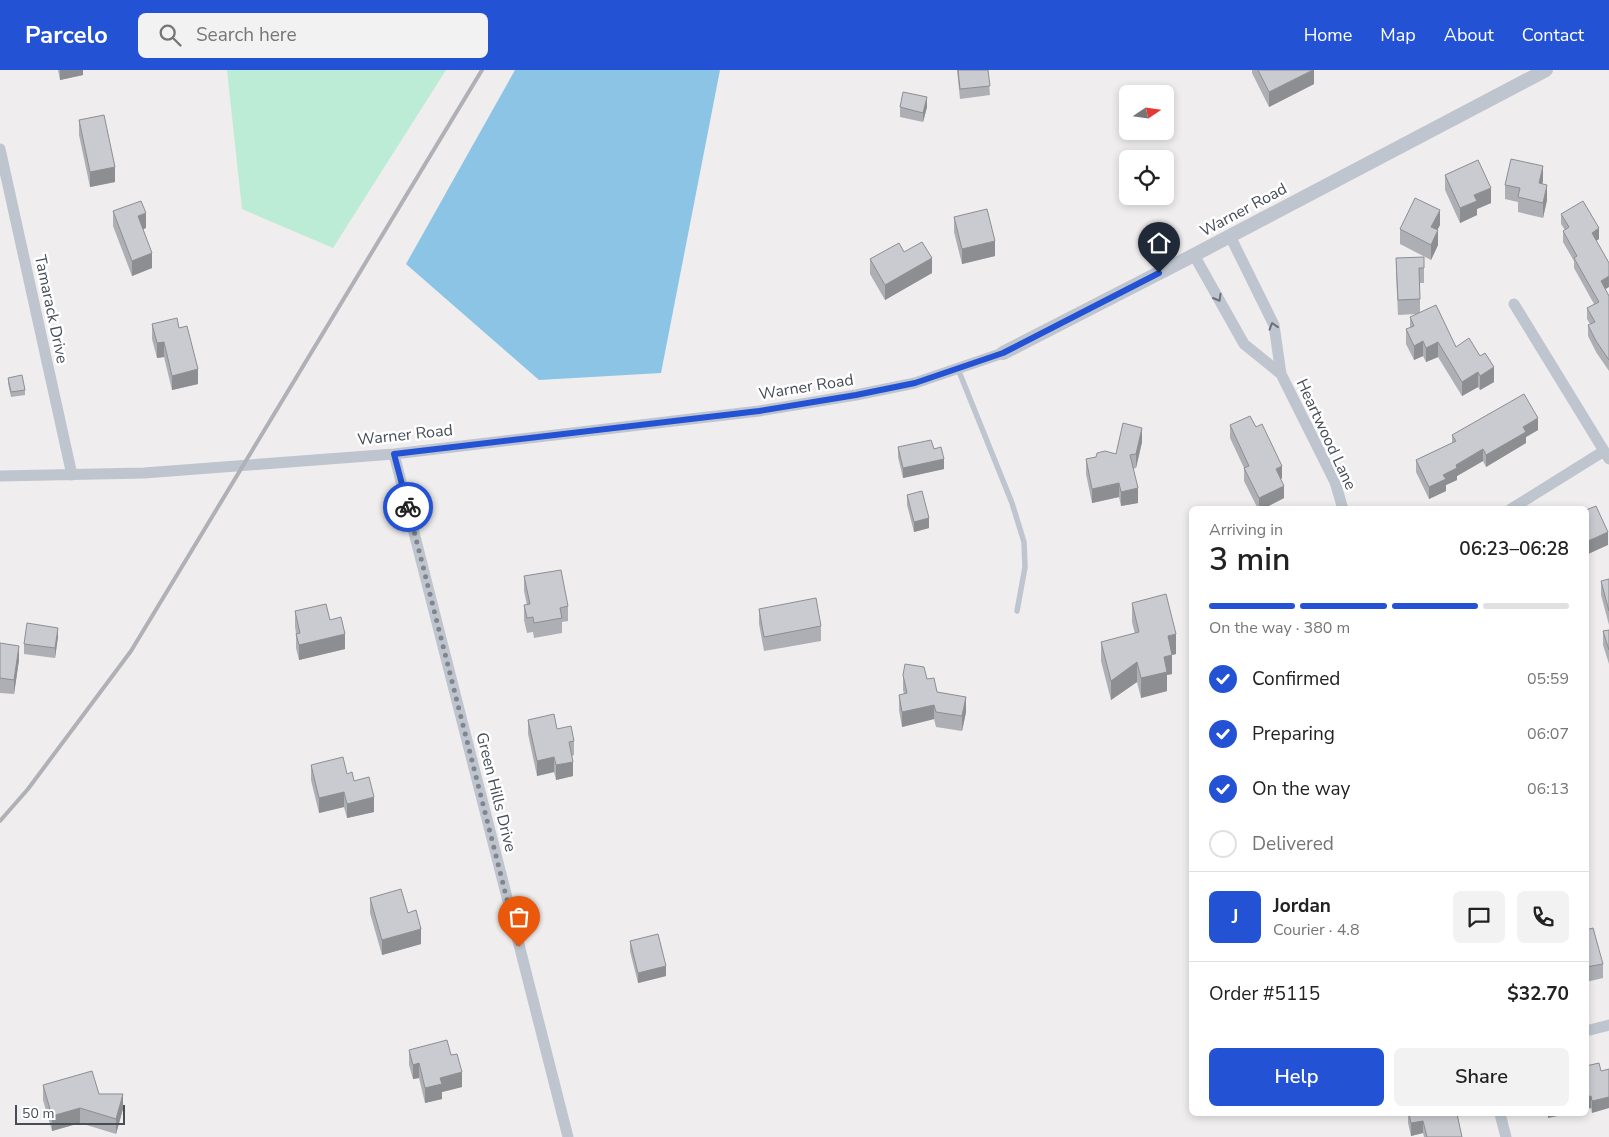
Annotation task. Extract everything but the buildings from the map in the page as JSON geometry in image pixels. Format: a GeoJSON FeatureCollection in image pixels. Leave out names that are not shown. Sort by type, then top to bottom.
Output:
{"type":"FeatureCollection","features":[{"type":"Feature","properties":{"kind":"street","name":"Warner Road"},"geometry":{"type":"LineString","coordinates":[[0,476],[144,473],[394,454],[759,411],[915,383],[1003,353],[1546,70]]}},
{"type":"Feature","properties":{"kind":"street","name":"Tamarack Drive"},"geometry":{"type":"LineString","coordinates":[[0,149],[72,475]]}},
{"type":"Feature","properties":{"kind":"street","name":"Heartwood Lane"},"geometry":{"type":"LineString","coordinates":[[1230,236],[1274,325],[1281,374],[1335,482],[1342,506]]}},
{"type":"Feature","properties":{"kind":"street","name":"Heartwood Lane"},"geometry":{"type":"LineString","coordinates":[[1194,255],[1244,344],[1281,374]]}},
{"type":"Feature","properties":{"kind":"street"},"geometry":{"type":"LineString","coordinates":[[1514,304],[1607,455],[1516,506]]}},
{"type":"Feature","properties":{"kind":"street","name":"Green Hills Drive"},"geometry":{"type":"LineString","coordinates":[[394,454],[568,1137]]}},
{"type":"Feature","properties":{"kind":"street"},"geometry":{"type":"LineString","coordinates":[[1589,1030],[1609,1025]]}},
{"type":"Feature","properties":{"kind":"street"},"geometry":{"type":"LineString","coordinates":[[1501,1116],[1506,1137]]}},
{"type":"Feature","properties":{"kind":"lane"},"geometry":{"type":"LineString","coordinates":[[958,369],[1012,503],[1024,542],[1025,568],[1017,611]]}},
{"type":"Feature","properties":{"kind":"green space"},"geometry":{"type":"Polygon","coordinates":[[[227,70],[446,70],[333,248],[242,209],[227,70]]]}},
{"type":"Feature","properties":{"kind":"water"},"geometry":{"type":"Polygon","coordinates":[[[515,70],[720,70],[661,373],[539,380],[406,264],[515,70]]]}},
{"type":"Feature","properties":{"kind":"railway"},"geometry":{"type":"LineString","coordinates":[[0,821],[28,789],[131,651],[482,70]]}},
{"type":"Feature","properties":{"kind":"way so far"},"geometry":{"type":"LineString","coordinates":[[408,507],[519,947]]}},
{"type":"Feature","properties":{"kind":"route"},"geometry":{"type":"LineString","coordinates":[[408,507],[394,454],[759,411],[915,383],[1003,353],[1159,273]]}}]}
